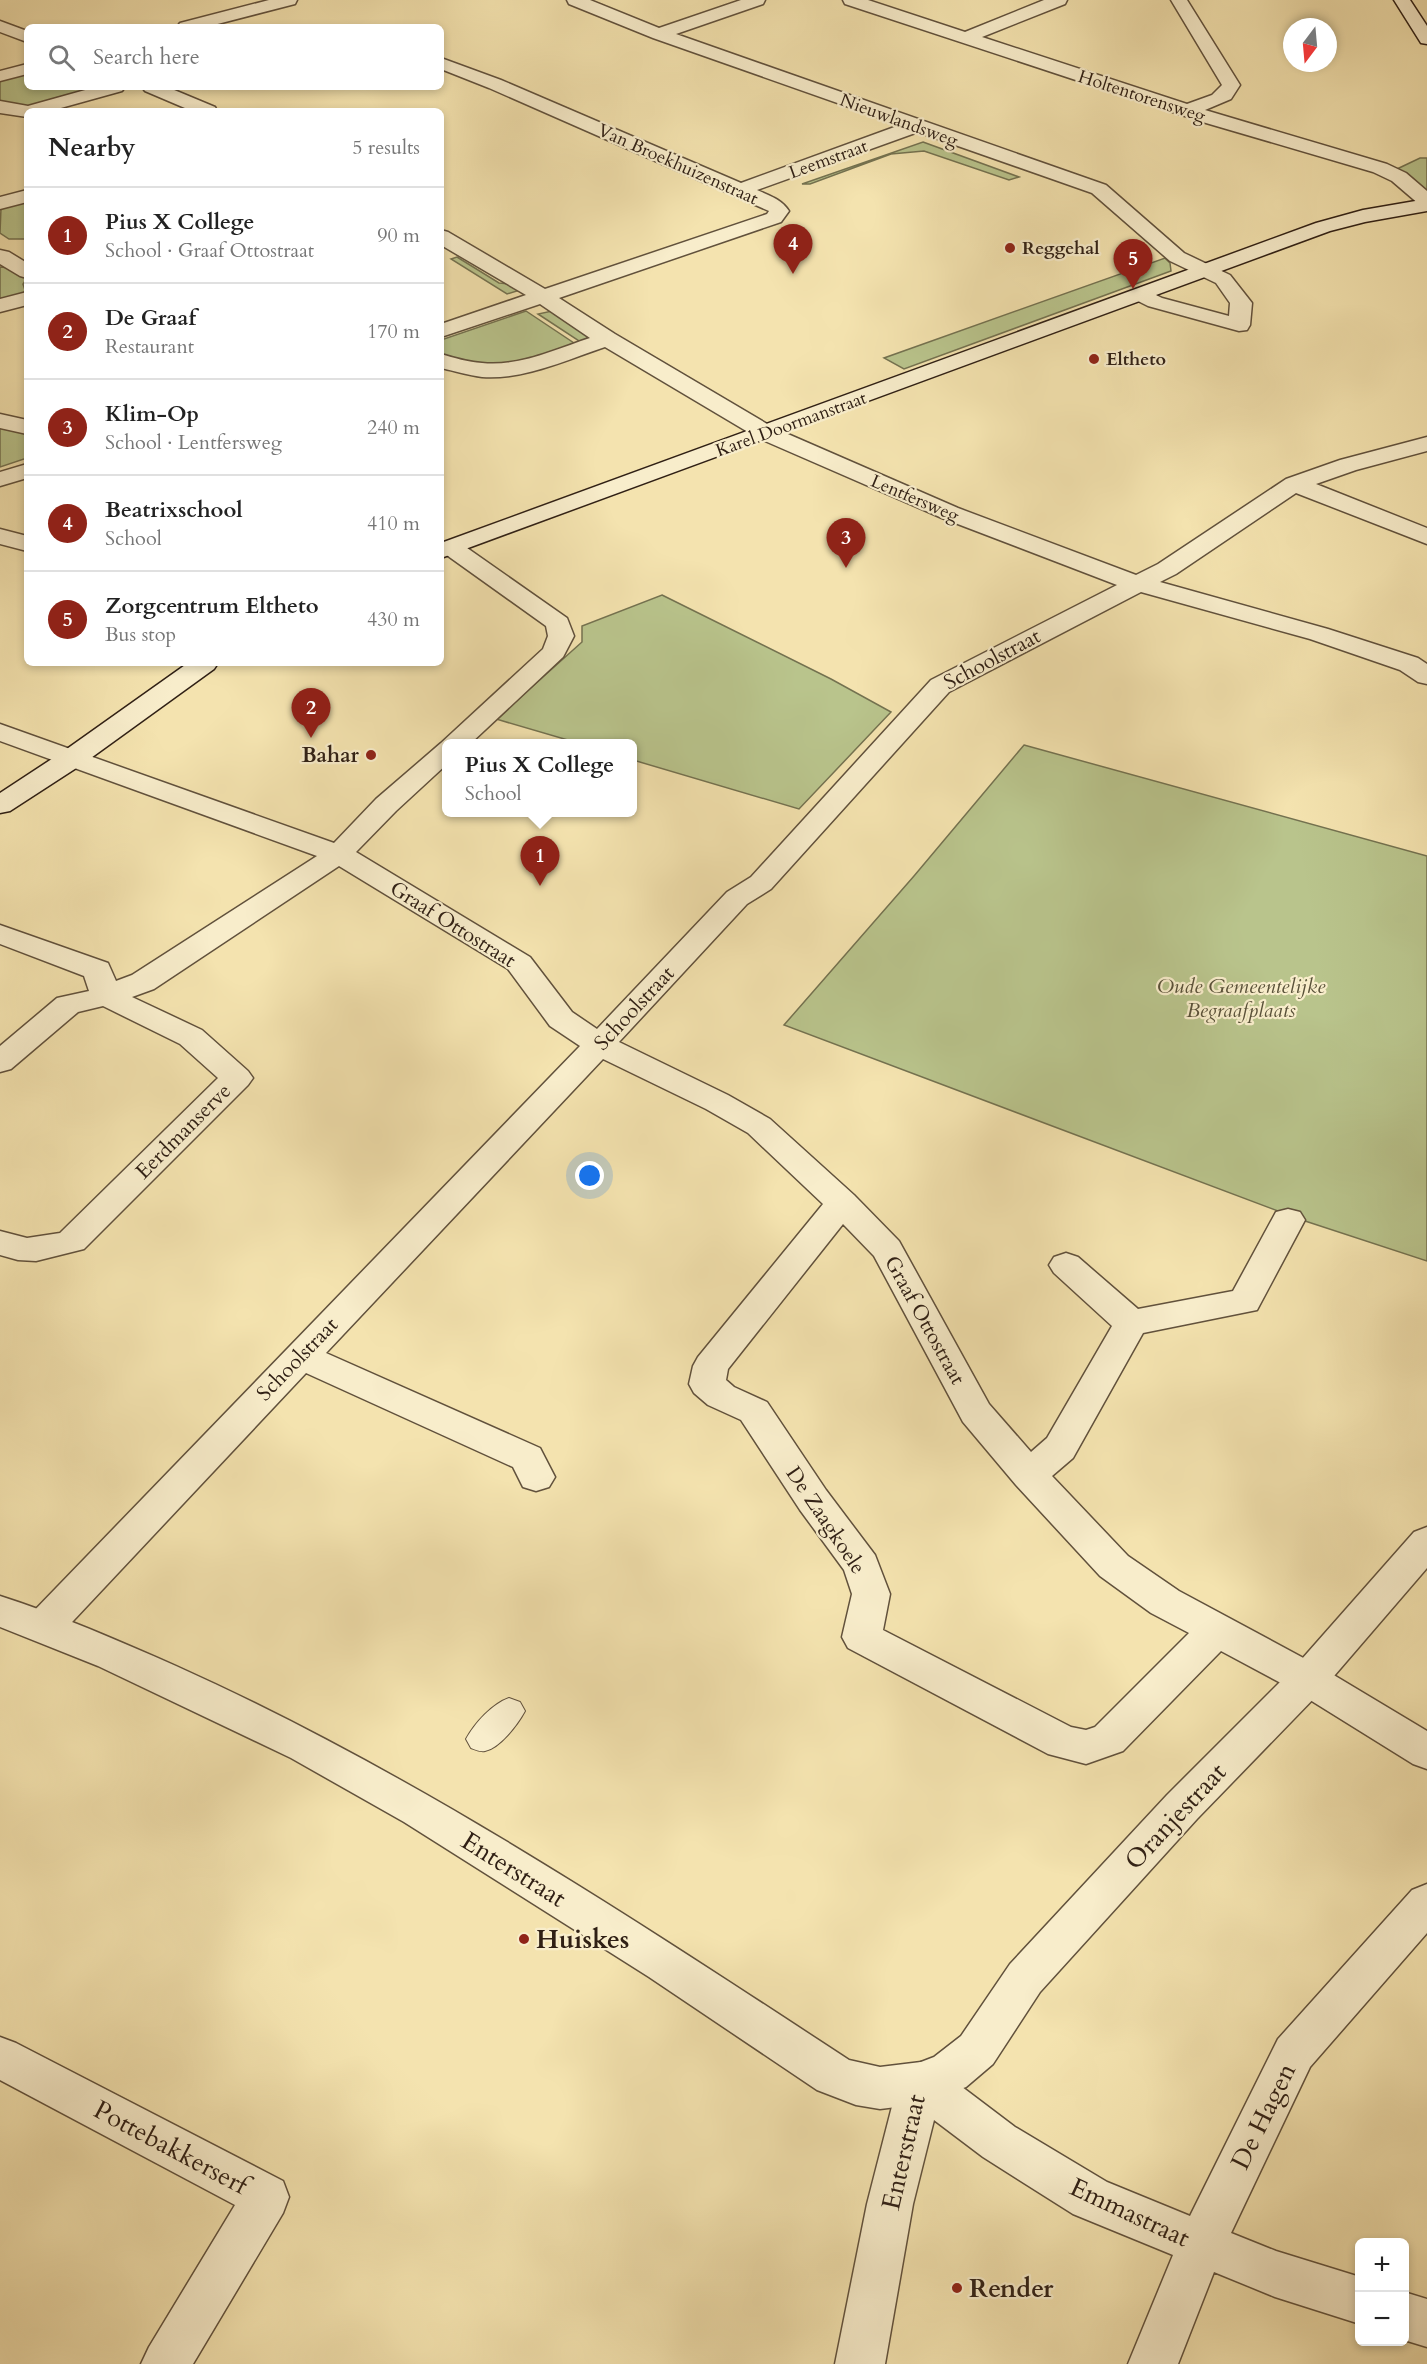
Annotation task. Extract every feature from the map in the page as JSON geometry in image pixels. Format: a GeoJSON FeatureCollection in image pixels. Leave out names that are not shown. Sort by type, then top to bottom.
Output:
{"type":"FeatureCollection","features":[{"type":"Feature","properties":{"kind":"street"},"geometry":{"type":"LineString","coordinates":[[197,24],[289,0]]}},
{"type":"Feature","properties":{"kind":"street","name":"Nieuwlandsweg"},"geometry":{"type":"LineString","coordinates":[[576,0],[659,34],[1099,189],[1177,257],[1203,271]]}},
{"type":"Feature","properties":{"kind":"street"},"geometry":{"type":"LineString","coordinates":[[659,34],[757,0]]}},
{"type":"Feature","properties":{"kind":"street","name":"Holtentorensweg"},"geometry":{"type":"LineString","coordinates":[[851,0],[1187,110],[1380,168],[1399,177],[1427,203]]}},
{"type":"Feature","properties":{"kind":"street"},"geometry":{"type":"LineString","coordinates":[[964,38],[1059,0]]}},
{"type":"Feature","properties":{"kind":"street"},"geometry":{"type":"LineString","coordinates":[[1179,0],[1231,85],[1223,98],[1187,110]]}},
{"type":"Feature","properties":{"kind":"street"},"geometry":{"type":"LineString","coordinates":[[1402,0],[1427,39]]}},
{"type":"Feature","properties":{"kind":"street"},"geometry":{"type":"LineString","coordinates":[[200,4],[245,24]]}},
{"type":"Feature","properties":{"kind":"street"},"geometry":{"type":"LineString","coordinates":[[0,26],[24,36]]}},
{"type":"Feature","properties":{"kind":"street","name":"Van Broekhuizenstraat"},"geometry":{"type":"LineString","coordinates":[[444,64],[740,190],[775,206],[779,211],[774,218],[542,296]]}},
{"type":"Feature","properties":{"kind":"street"},"geometry":{"type":"LineString","coordinates":[[0,76],[24,70]]}},
{"type":"Feature","properties":{"kind":"street"},"geometry":{"type":"LineString","coordinates":[[39,108],[105,90]]}},
{"type":"Feature","properties":{"kind":"street"},"geometry":{"type":"LineString","coordinates":[[158,90],[201,108]]}},
{"type":"Feature","properties":{"kind":"street"},"geometry":{"type":"LineString","coordinates":[[0,106],[24,110]]}},
{"type":"Feature","properties":{"kind":"street","name":"Leemstraat"},"geometry":{"type":"LineString","coordinates":[[740,190],[916,126]]}},
{"type":"Feature","properties":{"kind":"street"},"geometry":{"type":"LineString","coordinates":[[0,203],[24,197]]}},
{"type":"Feature","properties":{"kind":"street","name":"Karel Doormanstraat"},"geometry":{"type":"LineString","coordinates":[[446,550],[1323,227],[1427,203]]}},
{"type":"Feature","properties":{"kind":"street","name":"Lentfersweg"},"geometry":{"type":"LineString","coordinates":[[444,238],[542,296],[607,339],[766,433],[950,513],[1138,584],[1319,634],[1409,664],[1427,676]]}},
{"type":"Feature","properties":{"kind":"street"},"geometry":{"type":"LineString","coordinates":[[9,250],[24,268]]}},
{"type":"Feature","properties":{"kind":"street"},"geometry":{"type":"LineString","coordinates":[[1141,295],[1155,302],[1239,325],[1241,303],[1223,279],[1203,271]]}},
{"type":"Feature","properties":{"kind":"street"},"geometry":{"type":"LineString","coordinates":[[444,330],[542,296]]}},
{"type":"Feature","properties":{"kind":"street"},"geometry":{"type":"LineString","coordinates":[[0,306],[24,299]]}},
{"type":"Feature","properties":{"kind":"street"},"geometry":{"type":"LineString","coordinates":[[444,362],[481,370],[498,370],[518,367],[607,339]]}},
{"type":"Feature","properties":{"kind":"street"},"geometry":{"type":"LineString","coordinates":[[0,422],[24,427]]}},
{"type":"Feature","properties":{"kind":"street","name":"Schoolstraat"},"geometry":{"type":"LineString","coordinates":[[44,1626],[600,1045],[737,898],[761,883],[940,686],[1167,569],[1294,484],[1348,465],[1427,444]]}},
{"type":"Feature","properties":{"kind":"street"},"geometry":{"type":"LineString","coordinates":[[0,480],[24,472]]}},
{"type":"Feature","properties":{"kind":"street"},"geometry":{"type":"LineString","coordinates":[[1294,484],[1427,537]]}},
{"type":"Feature","properties":{"kind":"street"},"geometry":{"type":"LineString","coordinates":[[0,536],[24,543]]}},
{"type":"Feature","properties":{"kind":"street"},"geometry":{"type":"LineString","coordinates":[[446,550],[558,622],[561,636],[554,652],[459,739]]}},
{"type":"Feature","properties":{"kind":"street"},"geometry":{"type":"LineString","coordinates":[[0,805],[74,758],[201,666]]}},
{"type":"Feature","properties":{"kind":"street","name":"Graaf Ottostraat"},"geometry":{"type":"LineString","coordinates":[[0,732],[339,854],[519,963],[561,1019],[600,1045],[717,1102],[759,1126],[842,1203],[887,1249],[976,1413],[1029,1475],[1114,1566],[1165,1602],[1308,1679],[1427,1752]]}},
{"type":"Feature","properties":{"kind":"street"},"geometry":{"type":"LineString","coordinates":[[0,1062],[68,1005],[106,996],[143,982],[339,854],[386,804],[442,754]]}},
{"type":"Feature","properties":{"kind":"street"},"geometry":{"type":"LineString","coordinates":[[0,934],[97,970],[106,996]]}},
{"type":"Feature","properties":{"kind":"street","name":"Eerdmanserve"},"geometry":{"type":"LineString","coordinates":[[0,1243],[12,1248],[41,1251],[72,1241],[237,1078],[191,1037],[106,996]]}},
{"type":"Feature","properties":{"kind":"street","name":"De Zaagkoele"},"geometry":{"type":"LineString","coordinates":[[842,1203],[711,1366],[707,1384],[721,1396],[754,1411],[813,1500],[861,1565],[871,1594],[862,1636],[1062,1742],[1086,1747],[1108,1739],[1216,1631]]}},
{"type":"Feature","properties":{"kind":"street"},"geometry":{"type":"LineString","coordinates":[[1029,1475],[1060,1448],[1131,1323],[1245,1301],[1288,1220]]}},
{"type":"Feature","properties":{"kind":"street"},"geometry":{"type":"LineString","coordinates":[[1066,1265],[1131,1323]]}},
{"type":"Feature","properties":{"kind":"street"},"geometry":{"type":"LineString","coordinates":[[300,1356],[527,1458],[536,1477]]}},
{"type":"Feature","properties":{"kind":"street","name":"Oranjestraat"},"geometry":{"type":"LineString","coordinates":[[921,2083],[950,2072],[977,2050],[1025,1977],[1182,1807],[1308,1679],[1427,1542]]}},
{"type":"Feature","properties":{"kind":"street","name":"Enterstraat"},"geometry":{"type":"LineString","coordinates":[[0,1611],[112,1654],[285,1737],[419,1810],[674,1969],[833,2075],[856,2084],[880,2088],[921,2083],[890,2204],[860,2364]]}},
{"type":"Feature","properties":{"kind":"street"},"geometry":{"type":"LineString","coordinates":[[482,1739],[508,1711]]}},
{"type":"Feature","properties":{"kind":"street","name":"De Hagen"},"geometry":{"type":"LineString","coordinates":[[1153,2364],[1201,2244],[1294,2053],[1427,1903]]}},
{"type":"Feature","properties":{"kind":"street","name":"Pottebakkerserf"},"geometry":{"type":"LineString","coordinates":[[0,2057],[266,2197],[166,2364]]}},
{"type":"Feature","properties":{"kind":"street","name":"Emmastraat"},"geometry":{"type":"LineString","coordinates":[[921,2083],[999,2142],[1090,2198],[1275,2274],[1355,2300]]}},
{"type":"Feature","properties":{"kind":"street"},"geometry":{"type":"LineString","coordinates":[[1409,2318],[1427,2324]]}},
{"type":"Feature","properties":{"kind":"green space"},"geometry":{"type":"Polygon","coordinates":[[[24,75],[24,90],[94,90],[25,108],[0,102],[0,81],[24,75]]]}},
{"type":"Feature","properties":{"kind":"green space"},"geometry":{"type":"Polygon","coordinates":[[[923,142],[1019,177],[1009,180],[924,151],[891,154],[810,184],[802,184],[923,142]]]}},
{"type":"Feature","properties":{"kind":"green space"},"geometry":{"type":"Polygon","coordinates":[[[1420,158],[1427,158],[1427,191],[1397,169],[1420,158]]]}},
{"type":"Feature","properties":{"kind":"green space"},"geometry":{"type":"Polygon","coordinates":[[[24,201],[24,239],[9,239],[0,233],[1,208],[24,201]]]}},
{"type":"Feature","properties":{"kind":"green space"},"geometry":{"type":"Polygon","coordinates":[[[457,257],[499,283],[511,284],[520,290],[507,294],[451,259],[457,257]]]}},
{"type":"Feature","properties":{"kind":"green space"},"geometry":{"type":"Polygon","coordinates":[[[1165,258],[1170,263],[1171,271],[904,369],[884,358],[1165,258]]]}},
{"type":"Feature","properties":{"kind":"green space"},"geometry":{"type":"Polygon","coordinates":[[[0,267],[11,268],[24,276],[24,292],[0,305],[0,267]]]}},
{"type":"Feature","properties":{"kind":"green space"},"geometry":{"type":"Polygon","coordinates":[[[526,311],[577,345],[513,367],[444,358],[444,339],[526,311]]]}},
{"type":"Feature","properties":{"kind":"green space"},"geometry":{"type":"Polygon","coordinates":[[[552,311],[592,338],[582,343],[538,314],[552,311]]]}},
{"type":"Feature","properties":{"kind":"green space"},"geometry":{"type":"Polygon","coordinates":[[[0,427],[24,433],[24,459],[0,467],[0,427]]]}},
{"type":"Feature","properties":{"kind":"green space"},"geometry":{"type":"Polygon","coordinates":[[[662,595],[831,679],[891,712],[799,809],[637,761],[637,739],[564,739],[496,719],[582,642],[582,626],[662,595]]]}},
{"type":"Feature","properties":{"kind":"green space","name":"Oude Gemeentelijke Begraafplaats"},"geometry":{"type":"Polygon","coordinates":[[[1024,745],[1427,856],[1427,1261],[1302,1220],[784,1025],[1024,745]]]}},
{"type":"Feature","properties":{"kind":"place","name":"Reggehal"},"geometry":{"type":"Point","coordinates":[1010,248]}},
{"type":"Feature","properties":{"kind":"place","name":"Beatrixschool"},"geometry":{"type":"Point","coordinates":[793,274]}},
{"type":"Feature","properties":{"kind":"place","name":"Zorgcentrum Eltheto"},"geometry":{"type":"Point","coordinates":[1133,289]}},
{"type":"Feature","properties":{"kind":"place","name":"Eltheto"},"geometry":{"type":"Point","coordinates":[1094,359]}},
{"type":"Feature","properties":{"kind":"place","name":"Klim-Op"},"geometry":{"type":"Point","coordinates":[846,568]}},
{"type":"Feature","properties":{"kind":"place","name":"De Graaf"},"geometry":{"type":"Point","coordinates":[311,738]}},
{"type":"Feature","properties":{"kind":"place","name":"Bahar"},"geometry":{"type":"Point","coordinates":[371,755]}},
{"type":"Feature","properties":{"kind":"place","name":"Pius X College"},"geometry":{"type":"Point","coordinates":[540,886]}},
{"type":"Feature","properties":{"kind":"place","name":"Huiskes"},"geometry":{"type":"Point","coordinates":[524,1939]}},
{"type":"Feature","properties":{"kind":"place","name":"Render"},"geometry":{"type":"Point","coordinates":[957,2288]}}]}
